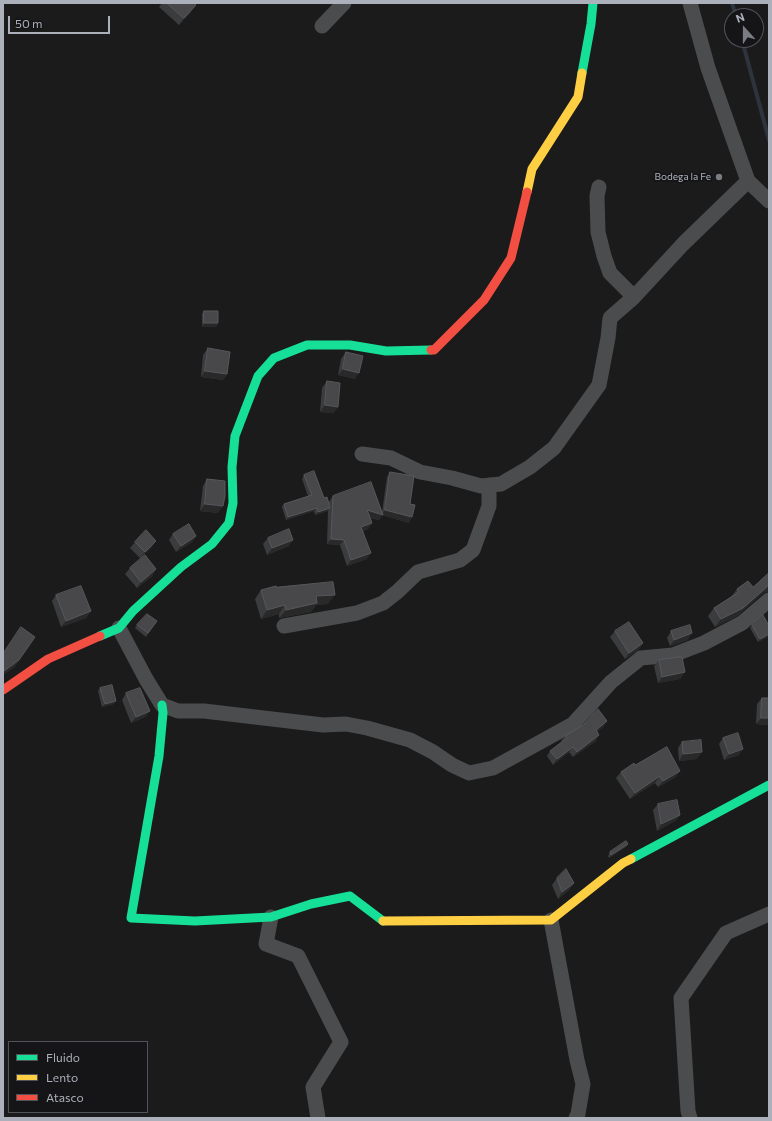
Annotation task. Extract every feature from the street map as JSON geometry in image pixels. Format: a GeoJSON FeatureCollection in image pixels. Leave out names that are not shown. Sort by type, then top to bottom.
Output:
{"type":"FeatureCollection","features":[{"type":"Feature","properties":{"kind":"street"},"geometry":{"type":"LineString","coordinates":[[322,26],[344,3]]}},
{"type":"Feature","properties":{"kind":"street"},"geometry":{"type":"LineString","coordinates":[[3,690],[48,659],[119,628],[133,611],[181,567],[212,544],[229,524],[233,503],[232,467],[235,436],[258,376],[274,358],[307,345],[350,345],[386,351],[434,350],[484,300],[511,258],[532,169],[578,97],[591,24],[593,3]]}},
{"type":"Feature","properties":{"kind":"street"},"geometry":{"type":"LineString","coordinates":[[690,3],[708,68],[748,181],[769,201]]}},
{"type":"Feature","properties":{"kind":"street"},"geometry":{"type":"LineString","coordinates":[[362,454],[391,458],[420,472],[452,478],[481,486],[500,484],[524,471],[554,448],[599,385],[608,338],[610,318],[634,297],[683,244],[748,181]]}},
{"type":"Feature","properties":{"kind":"street"},"geometry":{"type":"LineString","coordinates":[[599,187],[597,196],[598,232],[610,273],[634,297]]}},
{"type":"Feature","properties":{"kind":"street"},"geometry":{"type":"LineString","coordinates":[[284,626],[357,613],[383,603],[418,572],[460,560],[474,550],[489,506],[489,485]]}},
{"type":"Feature","properties":{"kind":"street"},"geometry":{"type":"LineString","coordinates":[[162,705],[178,711],[216,713],[323,724],[346,724],[367,728],[410,740],[433,752],[452,765],[469,773],[493,768],[573,724],[611,682],[641,658],[673,655],[704,643],[742,623],[769,600]]}},
{"type":"Feature","properties":{"kind":"street"},"geometry":{"type":"LineString","coordinates":[[119,628],[146,679],[162,705],[163,713],[159,756],[131,918],[195,921],[271,917],[311,904],[350,896],[383,921],[551,920],[623,864],[769,785]]}},
{"type":"Feature","properties":{"kind":"street"},"geometry":{"type":"LineString","coordinates":[[690,1118],[688,1110],[681,998],[726,933],[769,914]]}},
{"type":"Feature","properties":{"kind":"street"},"geometry":{"type":"LineString","coordinates":[[271,917],[266,944],[298,956],[341,1042],[313,1087],[318,1118]]}},
{"type":"Feature","properties":{"kind":"street"},"geometry":{"type":"LineString","coordinates":[[551,920],[577,1060],[583,1084],[576,1118]]}},
{"type":"Feature","properties":{"kind":"building"},"geometry":{"type":"Polygon","coordinates":[[[167,3],[193,3],[196,5],[184,18],[167,3]]]}},
{"type":"Feature","properties":{"kind":"building"},"geometry":{"type":"Polygon","coordinates":[[[204,311],[218,311],[218,323],[204,323],[204,311]]]}},
{"type":"Feature","properties":{"kind":"building"},"geometry":{"type":"Polygon","coordinates":[[[208,348],[230,352],[227,374],[205,371],[208,348]]]}},
{"type":"Feature","properties":{"kind":"building"},"geometry":{"type":"Polygon","coordinates":[[[346,352],[363,356],[359,373],[343,369],[346,352]]]}},
{"type":"Feature","properties":{"kind":"building"},"geometry":{"type":"Polygon","coordinates":[[[327,381],[340,383],[338,407],[325,405],[327,381]]]}},
{"type":"Feature","properties":{"kind":"building"},"geometry":{"type":"Polygon","coordinates":[[[314,471],[324,498],[327,497],[330,508],[318,512],[317,508],[288,517],[284,504],[312,495],[304,475],[314,471]]]}},
{"type":"Feature","properties":{"kind":"building"},"geometry":{"type":"Polygon","coordinates":[[[390,472],[414,476],[410,504],[415,505],[412,517],[385,510],[390,472]]]}},
{"type":"Feature","properties":{"kind":"building"},"geometry":{"type":"Polygon","coordinates":[[[207,479],[225,481],[223,506],[205,504],[207,479]]]}},
{"type":"Feature","properties":{"kind":"building"},"geometry":{"type":"Polygon","coordinates":[[[371,482],[383,515],[367,510],[372,523],[361,527],[371,553],[351,560],[344,540],[331,539],[333,496],[371,482]]]}},
{"type":"Feature","properties":{"kind":"building"},"geometry":{"type":"Polygon","coordinates":[[[189,524],[196,536],[181,546],[173,534],[189,524]]]}},
{"type":"Feature","properties":{"kind":"building"},"geometry":{"type":"Polygon","coordinates":[[[289,529],[293,540],[272,548],[268,538],[289,529]]]}},
{"type":"Feature","properties":{"kind":"building"},"geometry":{"type":"Polygon","coordinates":[[[146,530],[156,541],[145,552],[135,542],[146,530]]]}},
{"type":"Feature","properties":{"kind":"building"},"geometry":{"type":"Polygon","coordinates":[[[145,555],[156,569],[141,582],[130,568],[145,555]]]}},
{"type":"Feature","properties":{"kind":"building"},"geometry":{"type":"Polygon","coordinates":[[[769,573],[769,585],[743,608],[721,619],[714,608],[739,592],[737,589],[748,581],[753,587],[769,573]]]}},
{"type":"Feature","properties":{"kind":"building"},"geometry":{"type":"Polygon","coordinates":[[[333,582],[335,595],[316,596],[317,603],[286,610],[285,605],[267,610],[261,590],[276,586],[333,582]]]}},
{"type":"Feature","properties":{"kind":"building"},"geometry":{"type":"Polygon","coordinates":[[[81,586],[91,611],[66,621],[56,595],[81,586]]]}},
{"type":"Feature","properties":{"kind":"building"},"geometry":{"type":"Polygon","coordinates":[[[147,614],[157,621],[148,633],[137,625],[147,614]]]}},
{"type":"Feature","properties":{"kind":"building"},"geometry":{"type":"Polygon","coordinates":[[[763,615],[769,626],[769,634],[760,639],[752,625],[763,615]]]}},
{"type":"Feature","properties":{"kind":"building"},"geometry":{"type":"Polygon","coordinates":[[[629,622],[643,643],[629,653],[615,631],[629,622]]]}},
{"type":"Feature","properties":{"kind":"building"},"geometry":{"type":"Polygon","coordinates":[[[690,625],[692,633],[674,640],[671,631],[690,625]]]}},
{"type":"Feature","properties":{"kind":"building"},"geometry":{"type":"Polygon","coordinates":[[[21,627],[35,637],[19,660],[4,671],[3,654],[21,627]]]}},
{"type":"Feature","properties":{"kind":"building"},"geometry":{"type":"Polygon","coordinates":[[[682,657],[685,672],[662,677],[659,660],[682,657]]]}},
{"type":"Feature","properties":{"kind":"building"},"geometry":{"type":"Polygon","coordinates":[[[112,685],[116,701],[105,704],[100,688],[112,685]]]}},
{"type":"Feature","properties":{"kind":"building"},"geometry":{"type":"Polygon","coordinates":[[[140,688],[150,711],[136,717],[126,693],[140,688]]]}},
{"type":"Feature","properties":{"kind":"building"},"geometry":{"type":"Polygon","coordinates":[[[762,698],[769,698],[769,718],[761,718],[762,698]]]}},
{"type":"Feature","properties":{"kind":"building"},"geometry":{"type":"Polygon","coordinates":[[[598,709],[607,721],[596,730],[599,735],[577,752],[573,747],[557,759],[550,751],[567,738],[565,736],[583,725],[598,709]]]}},
{"type":"Feature","properties":{"kind":"building"},"geometry":{"type":"Polygon","coordinates":[[[738,733],[743,749],[729,754],[723,738],[738,733]]]}},
{"type":"Feature","properties":{"kind":"building"},"geometry":{"type":"Polygon","coordinates":[[[701,740],[702,752],[683,754],[682,742],[701,740]]]}},
{"type":"Feature","properties":{"kind":"building"},"geometry":{"type":"Polygon","coordinates":[[[667,747],[680,771],[663,781],[660,776],[635,793],[621,772],[634,763],[635,765],[667,747]]]}},
{"type":"Feature","properties":{"kind":"building"},"geometry":{"type":"Polygon","coordinates":[[[677,800],[680,815],[661,824],[658,804],[677,800]]]}},
{"type":"Feature","properties":{"kind":"building"},"geometry":{"type":"Polygon","coordinates":[[[626,841],[628,844],[611,855],[610,852],[626,841]]]}},
{"type":"Feature","properties":{"kind":"building"},"geometry":{"type":"Polygon","coordinates":[[[566,869],[574,883],[562,892],[557,878],[566,869]]]}},
{"type":"Feature","properties":{"kind":"waterway"},"geometry":{"type":"LineString","coordinates":[[732,3],[734,8]]}},
{"type":"Feature","properties":{"kind":"waterway"},"geometry":{"type":"LineString","coordinates":[[744,48],[769,140]]}},
{"type":"Feature","properties":{"kind":"traffic: fast"},"geometry":{"type":"LineString","coordinates":[[582,73],[591,24],[593,3]]}},
{"type":"Feature","properties":{"kind":"traffic: fast"},"geometry":{"type":"LineString","coordinates":[[100,636],[119,628],[133,611],[181,567],[212,544],[229,523],[233,503],[232,467],[235,436],[258,376],[274,358],[307,345],[350,345],[386,351],[431,350]]}},
{"type":"Feature","properties":{"kind":"traffic: fast"},"geometry":{"type":"LineString","coordinates":[[162,705],[163,713],[159,756],[131,918],[195,921],[271,917],[311,904],[350,896],[383,921]]}},
{"type":"Feature","properties":{"kind":"traffic: fast"},"geometry":{"type":"LineString","coordinates":[[631,859],[769,785]]}},
{"type":"Feature","properties":{"kind":"traffic: slow"},"geometry":{"type":"LineString","coordinates":[[527,192],[532,169],[578,97],[582,73]]}},
{"type":"Feature","properties":{"kind":"traffic: slow"},"geometry":{"type":"LineString","coordinates":[[383,921],[551,920],[623,863],[631,859]]}},
{"type":"Feature","properties":{"kind":"traffic: jam"},"geometry":{"type":"LineString","coordinates":[[431,350],[434,350],[484,300],[511,258],[527,192]]}},
{"type":"Feature","properties":{"kind":"traffic: jam"},"geometry":{"type":"LineString","coordinates":[[3,690],[48,659],[100,636]]}},
{"type":"Feature","properties":{"kind":"place","name":"Bodega la Fe"},"geometry":{"type":"Point","coordinates":[719,177]}}]}
